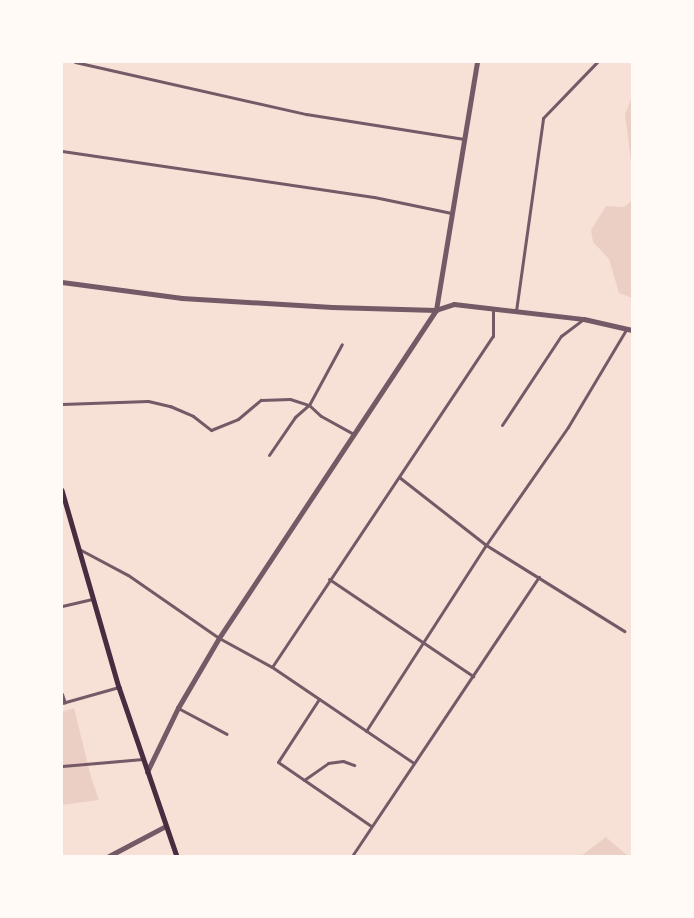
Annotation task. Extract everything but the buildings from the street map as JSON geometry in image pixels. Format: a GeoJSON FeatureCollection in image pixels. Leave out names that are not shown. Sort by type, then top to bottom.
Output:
{"type":"FeatureCollection","features":[{"type":"Feature","properties":{"kind":"main road"},"geometry":{"type":"LineString","coordinates":[[62,490],[64,505],[119,687],[177,856]]}},
{"type":"Feature","properties":{"kind":"street"},"geometry":{"type":"LineString","coordinates":[[75,62],[306,114],[464,139]]}},
{"type":"Feature","properties":{"kind":"street"},"geometry":{"type":"LineString","coordinates":[[147,772],[178,708],[219,638],[436,310],[477,62]]}},
{"type":"Feature","properties":{"kind":"street"},"geometry":{"type":"LineString","coordinates":[[516,311],[543,118],[597,62]]}},
{"type":"Feature","properties":{"kind":"street"},"geometry":{"type":"LineString","coordinates":[[62,151],[374,197],[452,213]]}},
{"type":"Feature","properties":{"kind":"street"},"geometry":{"type":"LineString","coordinates":[[62,282],[182,298],[332,307],[436,310],[454,304],[584,319],[630,329],[568,427],[486,545],[366,731]]}},
{"type":"Feature","properties":{"kind":"street"},"geometry":{"type":"LineString","coordinates":[[272,667],[493,336],[493,309]]}},
{"type":"Feature","properties":{"kind":"street"},"geometry":{"type":"LineString","coordinates":[[502,425],[561,336],[584,319]]}},
{"type":"Feature","properties":{"kind":"street"},"geometry":{"type":"LineString","coordinates":[[269,455],[295,417],[309,405],[342,344]]}},
{"type":"Feature","properties":{"kind":"street"},"geometry":{"type":"LineString","coordinates":[[62,404],[148,402],[170,406],[193,416],[211,430],[238,419],[261,400],[290,399],[309,405],[321,416],[354,434]]}},
{"type":"Feature","properties":{"kind":"street"},"geometry":{"type":"LineString","coordinates":[[399,477],[486,545],[624,631]]}},
{"type":"Feature","properties":{"kind":"street"},"geometry":{"type":"LineString","coordinates":[[79,549],[128,575],[219,638],[272,667],[414,763]]}},
{"type":"Feature","properties":{"kind":"street"},"geometry":{"type":"LineString","coordinates":[[352,856],[539,577]]}},
{"type":"Feature","properties":{"kind":"street"},"geometry":{"type":"LineString","coordinates":[[329,579],[473,676]]}},
{"type":"Feature","properties":{"kind":"street"},"geometry":{"type":"LineString","coordinates":[[62,606],[92,598]]}},
{"type":"Feature","properties":{"kind":"street"},"geometry":{"type":"LineString","coordinates":[[62,694],[63,703],[119,687]]}},
{"type":"Feature","properties":{"kind":"street"},"geometry":{"type":"LineString","coordinates":[[319,699],[278,762],[372,826]]}},
{"type":"Feature","properties":{"kind":"street"},"geometry":{"type":"LineString","coordinates":[[178,708],[227,734]]}},
{"type":"Feature","properties":{"kind":"street"},"geometry":{"type":"LineString","coordinates":[[62,766],[143,759]]}},
{"type":"Feature","properties":{"kind":"street"},"geometry":{"type":"LineString","coordinates":[[304,780],[328,763],[343,761],[354,765]]}},
{"type":"Feature","properties":{"kind":"street"},"geometry":{"type":"LineString","coordinates":[[109,856],[166,826]]}},
{"type":"Feature","properties":{"kind":"shaded area"},"geometry":{"type":"Polygon","coordinates":[[[632,97],[632,169],[625,114],[632,97]]]}},
{"type":"Feature","properties":{"kind":"shaded area"},"geometry":{"type":"Polygon","coordinates":[[[632,200],[632,298],[619,293],[609,259],[593,242],[591,230],[606,206],[624,207],[632,200]]]}},
{"type":"Feature","properties":{"kind":"shaded area"},"geometry":{"type":"Polygon","coordinates":[[[74,708],[99,800],[62,805],[62,712],[74,708]]]}},
{"type":"Feature","properties":{"kind":"shaded area"},"geometry":{"type":"Polygon","coordinates":[[[606,837],[628,856],[581,856],[606,837]]]}}]}
